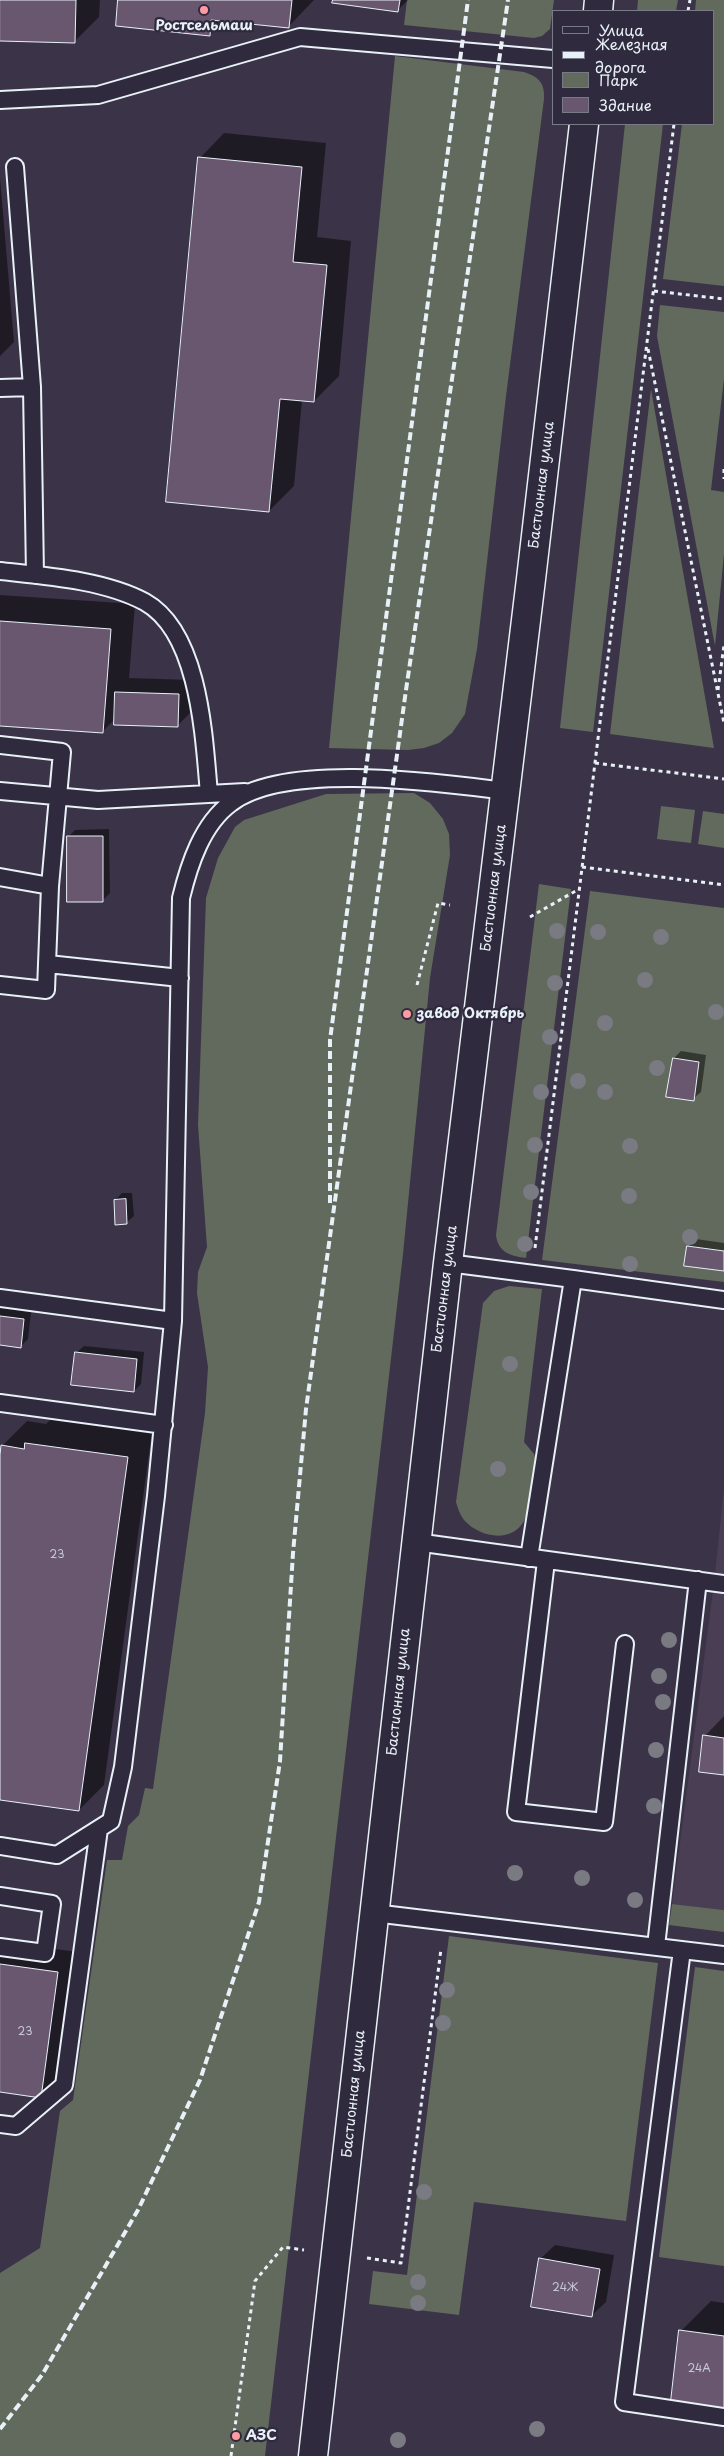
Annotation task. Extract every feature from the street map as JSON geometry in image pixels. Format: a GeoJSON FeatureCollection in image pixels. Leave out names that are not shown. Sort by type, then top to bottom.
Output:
{"type":"FeatureCollection","features":[{"type":"Feature","properties":{"kind":"main road","name":"Бастионная улица"},"geometry":{"type":"LineString","coordinates":[[313,2456],[448,1263],[506,791],[584,125]]}},
{"type":"Feature","properties":{"kind":"lane"},"geometry":{"type":"LineString","coordinates":[[0,100],[98,95],[300,37],[552,59]]}},
{"type":"Feature","properties":{"kind":"lane"},"geometry":{"type":"LineString","coordinates":[[16,167],[32,387],[34,575]]}},
{"type":"Feature","properties":{"kind":"lane"},"geometry":{"type":"LineString","coordinates":[[0,388],[32,387]]}},
{"type":"Feature","properties":{"kind":"lane"},"geometry":{"type":"LineString","coordinates":[[0,571],[34,575],[115,590],[146,603],[168,621],[182,643],[195,691],[203,731],[209,794]]}},
{"type":"Feature","properties":{"kind":"lane"},"geometry":{"type":"LineString","coordinates":[[0,745],[62,752],[50,886],[46,990],[0,985]]}},
{"type":"Feature","properties":{"kind":"lane"},"geometry":{"type":"LineString","coordinates":[[0,791],[98,800],[246,792],[292,782],[327,778],[420,780],[506,791]]}},
{"type":"Feature","properties":{"kind":"lane"},"geometry":{"type":"LineString","coordinates":[[0,1846],[57,1855],[111,1821],[123,1767],[164,1425],[173,1321],[181,898],[188,869],[214,818],[246,792]]}},
{"type":"Feature","properties":{"kind":"lane"},"geometry":{"type":"LineString","coordinates":[[0,877],[50,886]]}},
{"type":"Feature","properties":{"kind":"lane"},"geometry":{"type":"LineString","coordinates":[[48,964],[180,978]]}},
{"type":"Feature","properties":{"kind":"lane"},"geometry":{"type":"LineString","coordinates":[[448,1263],[724,1300]]}},
{"type":"Feature","properties":{"kind":"lane"},"geometry":{"type":"LineString","coordinates":[[529,1558],[573,1279]]}},
{"type":"Feature","properties":{"kind":"lane"},"geometry":{"type":"LineString","coordinates":[[0,1298],[173,1321]]}},
{"type":"Feature","properties":{"kind":"lane"},"geometry":{"type":"LineString","coordinates":[[0,1403],[164,1425]]}},
{"type":"Feature","properties":{"kind":"lane"},"geometry":{"type":"LineString","coordinates":[[416,1542],[724,1584]]}},
{"type":"Feature","properties":{"kind":"lane"},"geometry":{"type":"LineString","coordinates":[[546,1561],[516,1812],[604,1822],[625,1644]]}},
{"type":"Feature","properties":{"kind":"lane"},"geometry":{"type":"LineString","coordinates":[[656,1946],[698,1580]]}},
{"type":"Feature","properties":{"kind":"lane"},"geometry":{"type":"LineString","coordinates":[[0,2124],[16,2126],[64,2085],[99,1829]]}},
{"type":"Feature","properties":{"kind":"lane"},"geometry":{"type":"LineString","coordinates":[[0,1896],[52,1904],[45,1953],[0,1947]]}},
{"type":"Feature","properties":{"kind":"lane"},"geometry":{"type":"LineString","coordinates":[[374,1913],[724,1955]]}},
{"type":"Feature","properties":{"kind":"lane"},"geometry":{"type":"LineString","coordinates":[[682,1950],[624,2402],[724,2417]]}},
{"type":"Feature","properties":{"kind":"path"},"geometry":{"type":"LineString","coordinates":[[532,1274],[674,125]]}},
{"type":"Feature","properties":{"kind":"path"},"geometry":{"type":"LineString","coordinates":[[654,291],[724,300]]}},
{"type":"Feature","properties":{"kind":"path"},"geometry":{"type":"LineString","coordinates":[[647,346],[724,723]]}},
{"type":"Feature","properties":{"kind":"path"},"geometry":{"type":"LineString","coordinates":[[724,469],[724,479]]}},
{"type":"Feature","properties":{"kind":"path"},"geometry":{"type":"LineString","coordinates":[[718,693],[724,645]]}},
{"type":"Feature","properties":{"kind":"path"},"geometry":{"type":"LineString","coordinates":[[595,763],[724,779]]}},
{"type":"Feature","properties":{"kind":"path"},"geometry":{"type":"LineString","coordinates":[[582,867],[724,885]]}},
{"type":"Feature","properties":{"kind":"path"},"geometry":{"type":"LineString","coordinates":[[530,917],[580,888]]}},
{"type":"Feature","properties":{"kind":"path"},"geometry":{"type":"LineString","coordinates":[[417,985],[438,904],[450,905]]}},
{"type":"Feature","properties":{"kind":"shaded area"},"geometry":{"type":"Polygon","coordinates":[[[724,1488],[724,1910],[672,1904],[714,1583],[724,1488]]]}},
{"type":"Feature","properties":{"kind":"green space"},"geometry":{"type":"Polygon","coordinates":[[[407,0],[554,0],[550,29],[542,36],[534,38],[404,25],[407,0]]]}},
{"type":"Feature","properties":{"kind":"green space"},"geometry":{"type":"Polygon","coordinates":[[[638,0],[678,0],[676,10],[637,10],[638,0]]]}},
{"type":"Feature","properties":{"kind":"green space"},"geometry":{"type":"Polygon","coordinates":[[[696,0],[724,0],[724,286],[663,279],[682,125],[714,125],[714,10],[695,10],[696,0]]]}},
{"type":"Feature","properties":{"kind":"green space"},"geometry":{"type":"Polygon","coordinates":[[[395,56],[524,72],[540,81],[544,99],[506,396],[477,649],[465,714],[452,733],[439,743],[424,748],[408,750],[329,748],[395,56]]]}},
{"type":"Feature","properties":{"kind":"green space"},"geometry":{"type":"Polygon","coordinates":[[[625,125],[663,125],[593,732],[560,728],[625,125]]]}},
{"type":"Feature","properties":{"kind":"green space"},"geometry":{"type":"Polygon","coordinates":[[[660,305],[724,312],[724,379],[711,490],[724,492],[724,554],[715,646],[657,336],[660,305]]]}},
{"type":"Feature","properties":{"kind":"green space"},"geometry":{"type":"Polygon","coordinates":[[[651,389],[714,748],[610,734],[651,389]]]}},
{"type":"Feature","properties":{"kind":"green space"},"geometry":{"type":"Polygon","coordinates":[[[414,793],[430,803],[443,819],[449,834],[450,855],[430,978],[403,1254],[265,2456],[0,2456],[0,2273],[40,2248],[60,2111],[73,2100],[107,1860],[122,1860],[128,1826],[139,1815],[145,1788],[153,1789],[205,1413],[208,1367],[197,1293],[198,1272],[207,1247],[198,1125],[206,898],[218,858],[235,827],[244,820],[326,794],[414,793]]]}},
{"type":"Feature","properties":{"kind":"green space"},"geometry":{"type":"Polygon","coordinates":[[[661,806],[695,810],[691,843],[657,839],[661,806]]]}},
{"type":"Feature","properties":{"kind":"green space"},"geometry":{"type":"Polygon","coordinates":[[[703,811],[724,814],[724,848],[698,844],[703,811]]]}},
{"type":"Feature","properties":{"kind":"green space"},"geometry":{"type":"Polygon","coordinates":[[[539,884],[571,889],[526,1258],[515,1256],[502,1249],[496,1235],[539,884]]]}},
{"type":"Feature","properties":{"kind":"green space"},"geometry":{"type":"Polygon","coordinates":[[[590,891],[724,908],[724,1251],[688,1246],[684,1265],[724,1271],[724,1282],[542,1260],[590,891]],[[673,1058],[667,1096],[694,1100],[699,1062],[673,1058]]]}},
{"type":"Feature","properties":{"kind":"green space"},"geometry":{"type":"Polygon","coordinates":[[[509,1286],[542,1289],[524,1442],[534,1454],[536,1460],[531,1499],[524,1521],[511,1533],[495,1536],[478,1531],[470,1526],[461,1516],[456,1502],[483,1303],[494,1291],[509,1286]]]}},
{"type":"Feature","properties":{"kind":"green space"},"geometry":{"type":"Polygon","coordinates":[[[672,1904],[724,1910],[724,1932],[669,1925],[672,1904]]]}},
{"type":"Feature","properties":{"kind":"green space"},"geometry":{"type":"Polygon","coordinates":[[[449,1936],[658,1963],[626,2221],[474,2202],[459,2315],[369,2304],[373,2271],[407,2275],[449,1936]]]}},
{"type":"Feature","properties":{"kind":"green space"},"geometry":{"type":"Polygon","coordinates":[[[695,1967],[724,1971],[724,2266],[659,2257],[695,1967]]]}},
{"type":"Feature","properties":{"kind":"building"},"geometry":{"type":"Polygon","coordinates":[[[0,0],[76,0],[75,43],[0,41],[0,0]]]}},
{"type":"Feature","properties":{"kind":"building","name":"Ростсельмаш"},"geometry":{"type":"Polygon","coordinates":[[[118,0],[292,0],[289,28],[211,20],[210,36],[116,26],[118,0]]]}},
{"type":"Feature","properties":{"kind":"building"},"geometry":{"type":"Polygon","coordinates":[[[333,0],[400,0],[398,12],[332,3],[333,0]]]}},
{"type":"Feature","properties":{"kind":"building"},"geometry":{"type":"Polygon","coordinates":[[[198,157],[302,167],[293,262],[327,265],[314,402],[280,399],[269,512],[166,502],[198,157]]]}},
{"type":"Feature","properties":{"kind":"building"},"geometry":{"type":"Polygon","coordinates":[[[0,621],[111,629],[103,733],[0,726],[0,621]]]}},
{"type":"Feature","properties":{"kind":"building"},"geometry":{"type":"Polygon","coordinates":[[[115,692],[179,694],[178,727],[114,725],[115,692]]]}},
{"type":"Feature","properties":{"kind":"building"},"geometry":{"type":"Polygon","coordinates":[[[67,836],[103,836],[103,902],[67,902],[67,836]]]}},
{"type":"Feature","properties":{"kind":"building"},"geometry":{"type":"Polygon","coordinates":[[[673,1058],[699,1062],[694,1101],[666,1097],[673,1058]]]}},
{"type":"Feature","properties":{"kind":"building"},"geometry":{"type":"Polygon","coordinates":[[[126,1199],[127,1224],[115,1225],[114,1200],[126,1199]]]}},
{"type":"Feature","properties":{"kind":"building"},"geometry":{"type":"Polygon","coordinates":[[[687,1246],[724,1251],[724,1271],[684,1266],[687,1246]]]}},
{"type":"Feature","properties":{"kind":"building"},"geometry":{"type":"Polygon","coordinates":[[[0,1316],[24,1319],[21,1348],[0,1345],[0,1316]]]}},
{"type":"Feature","properties":{"kind":"building"},"geometry":{"type":"Polygon","coordinates":[[[75,1352],[137,1359],[134,1392],[71,1385],[75,1352]]]}},
{"type":"Feature","properties":{"kind":"building"},"geometry":{"type":"Polygon","coordinates":[[[25,1443],[128,1457],[79,1811],[0,1800],[0,1455],[1,1445],[24,1449],[25,1443]]]}},
{"type":"Feature","properties":{"kind":"building"},"geometry":{"type":"Polygon","coordinates":[[[703,1735],[724,1738],[724,1775],[699,1772],[703,1735]]]}},
{"type":"Feature","properties":{"kind":"building"},"geometry":{"type":"Polygon","coordinates":[[[0,1964],[58,1972],[41,2098],[0,2092],[0,1964]]]}},
{"type":"Feature","properties":{"kind":"building"},"geometry":{"type":"Polygon","coordinates":[[[539,2258],[600,2269],[592,2317],[531,2307],[539,2258]]]}},
{"type":"Feature","properties":{"kind":"building"},"geometry":{"type":"Polygon","coordinates":[[[679,2330],[724,2336],[724,2408],[671,2401],[679,2330]]]}},
{"type":"Feature","properties":{"kind":"railway"},"geometry":{"type":"LineString","coordinates":[[330,1203],[330,1040],[468,0]]}},
{"type":"Feature","properties":{"kind":"railway"},"geometry":{"type":"LineString","coordinates":[[0,2429],[42,2375],[138,2210],[200,2080],[259,1902],[280,1761],[293,1553],[306,1409],[406,690],[508,0]]}},
{"type":"Feature","properties":{"kind":"place","name":"Ростсельмаш"},"geometry":{"type":"Point","coordinates":[204,10]}},
{"type":"Feature","properties":{"kind":"place","name":"завод Октябрь"},"geometry":{"type":"Point","coordinates":[407,1014]}},
{"type":"Feature","properties":{"kind":"place","name":"АЗС"},"geometry":{"type":"Point","coordinates":[236,2436]}}]}
